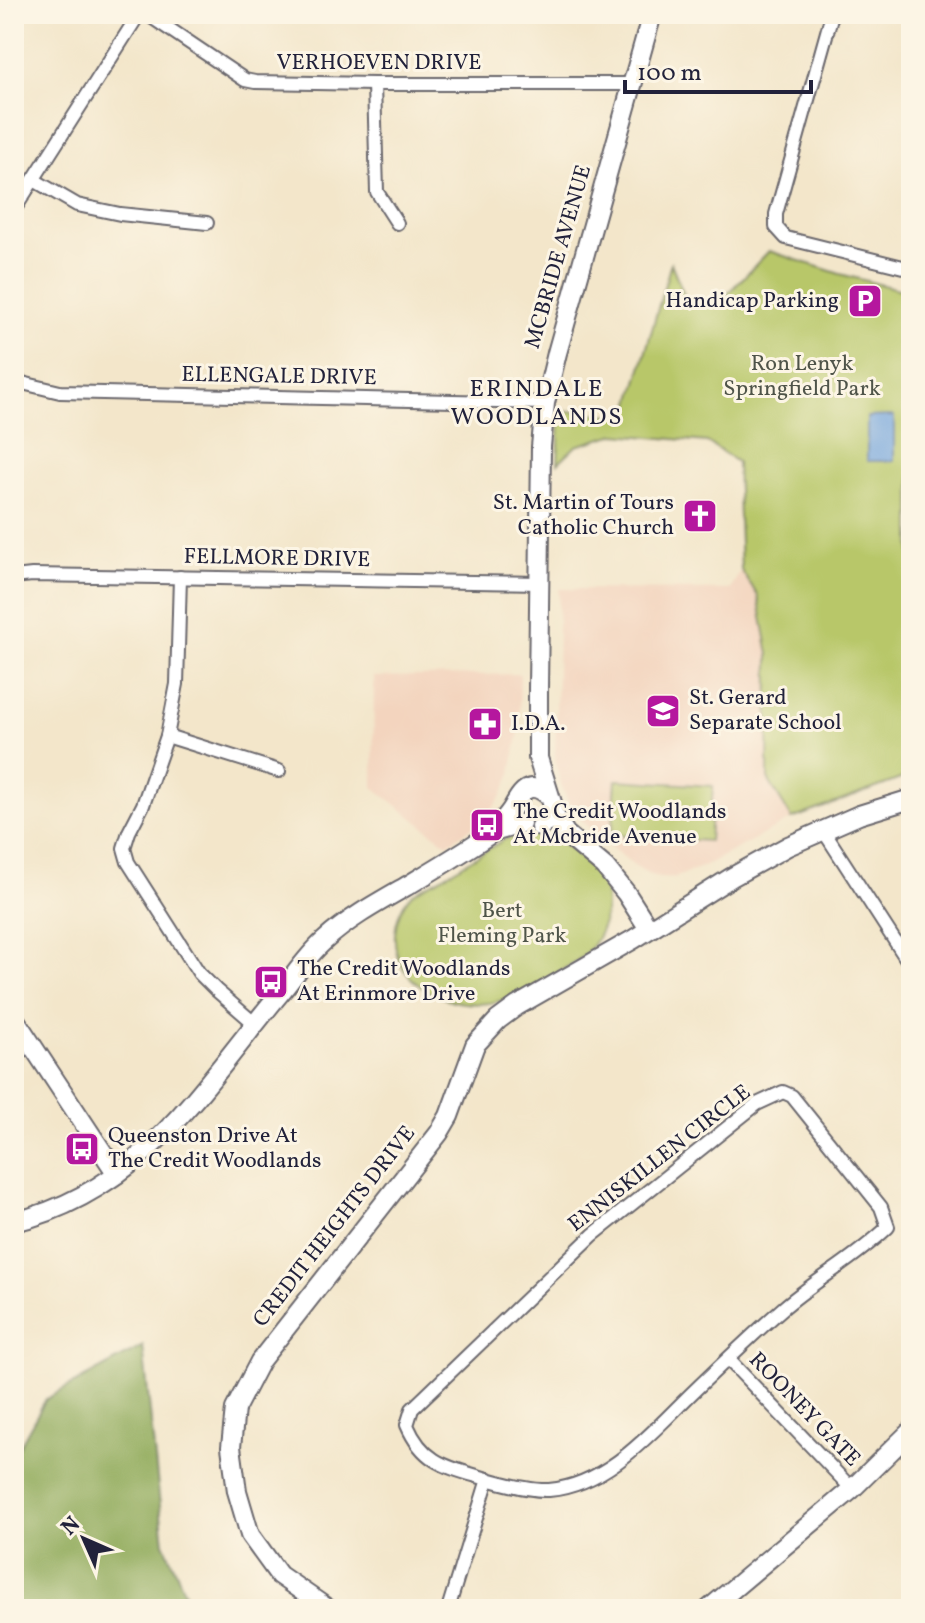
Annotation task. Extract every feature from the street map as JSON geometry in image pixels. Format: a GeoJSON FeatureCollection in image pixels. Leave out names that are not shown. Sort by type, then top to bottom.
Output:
{"type":"FeatureCollection","features":[{"type":"Feature","properties":{"kind":"street"},"geometry":{"type":"LineString","coordinates":[[14,210],[139,14]]}},
{"type":"Feature","properties":{"kind":"street","name":"VERHOEVEN DRIVE"},"geometry":{"type":"LineString","coordinates":[[147,14],[245,80],[255,82],[632,84]]}},
{"type":"Feature","properties":{"kind":"street","name":"MCBRIDE AVENUE"},"geometry":{"type":"LineString","coordinates":[[525,812],[538,758],[540,479],[545,403],[652,14]]}},
{"type":"Feature","properties":{"kind":"street"},"geometry":{"type":"LineString","coordinates":[[832,14],[776,214],[776,227],[786,238],[911,269]]}},
{"type":"Feature","properties":{"kind":"street"},"geometry":{"type":"LineString","coordinates":[[374,84],[377,192],[397,223]]}},
{"type":"Feature","properties":{"kind":"street"},"geometry":{"type":"LineString","coordinates":[[34,180],[77,205],[120,214],[207,223]]}},
{"type":"Feature","properties":{"kind":"street","name":"ELLENGALE DRIVE"},"geometry":{"type":"LineString","coordinates":[[14,381],[60,392],[545,403]]}},
{"type":"Feature","properties":{"kind":"street","name":"FELLMORE DRIVE"},"geometry":{"type":"LineString","coordinates":[[14,577],[539,583]]}},
{"type":"Feature","properties":{"kind":"street"},"geometry":{"type":"LineString","coordinates":[[180,577],[177,684],[167,736],[124,848],[128,862],[199,973],[254,1023]]}},
{"type":"Feature","properties":{"kind":"street"},"geometry":{"type":"LineString","coordinates":[[167,736],[279,771]]}},
{"type":"Feature","properties":{"kind":"street","name":"MCBRIDE AVENUE"},"geometry":{"type":"LineString","coordinates":[[538,758],[550,804],[566,834]]}},
{"type":"Feature","properties":{"kind":"street"},"geometry":{"type":"LineString","coordinates":[[14,1222],[70,1202],[117,1174],[174,1125],[311,953],[338,928],[525,812],[537,789],[550,804],[546,824],[525,812]]}},
{"type":"Feature","properties":{"kind":"street","name":"CREDIT HEIGHTS DRIVE"},"geometry":{"type":"LineString","coordinates":[[328,1609],[279,1575],[250,1535],[237,1491],[231,1447],[235,1409],[260,1361],[439,1133],[449,1116],[479,1039],[517,1006],[758,862],[859,815],[911,799]]}},
{"type":"Feature","properties":{"kind":"street"},"geometry":{"type":"LineString","coordinates":[[525,812],[566,834],[605,867],[649,929]]}},
{"type":"Feature","properties":{"kind":"street"},"geometry":{"type":"LineString","coordinates":[[823,830],[911,966]]}},
{"type":"Feature","properties":{"kind":"street"},"geometry":{"type":"LineString","coordinates":[[14,1018],[117,1174]]}},
{"type":"Feature","properties":{"kind":"street","name":"ENNISKILLEN CIRCLE"},"geometry":{"type":"LineString","coordinates":[[783,1092],[792,1096],[881,1207],[888,1227],[867,1247],[785,1306],[645,1438],[609,1467],[571,1485],[549,1490],[488,1479],[445,1466],[425,1454],[407,1425],[412,1409],[593,1235],[757,1104],[783,1092]]}},
{"type":"Feature","properties":{"kind":"street","name":"ROONEY GATE"},"geometry":{"type":"LineString","coordinates":[[728,1359],[852,1489]]}},
{"type":"Feature","properties":{"kind":"street"},"geometry":{"type":"LineString","coordinates":[[709,1609],[852,1489],[911,1431]]}},
{"type":"Feature","properties":{"kind":"street"},"geometry":{"type":"LineString","coordinates":[[448,1609],[488,1479]]}},
{"type":"Feature","properties":{"kind":"shaded area","name":"St. Gerard Separate School"},"geometry":{"type":"Polygon","coordinates":[[[741,570],[758,595],[769,654],[768,779],[792,819],[706,865],[674,878],[659,878],[642,871],[584,823],[569,804],[559,778],[555,758],[559,589],[730,590],[741,570]]]}},
{"type":"Feature","properties":{"kind":"shaded area"},"geometry":{"type":"Polygon","coordinates":[[[520,674],[519,731],[510,778],[485,819],[447,844],[373,787],[374,677],[520,674]]]}},
{"type":"Feature","properties":{"kind":"green space","name":"Ron Lenyk Springfield Park"},"geometry":{"type":"Polygon","coordinates":[[[769,251],[906,291],[911,347],[911,775],[792,819],[768,779],[769,654],[758,596],[741,570],[737,462],[707,442],[616,434],[576,446],[558,463],[560,410],[627,417],[671,263],[685,297],[716,306],[769,251]]]}},
{"type":"Feature","properties":{"kind":"green space"},"geometry":{"type":"Polygon","coordinates":[[[616,780],[713,786],[709,841],[612,835],[616,780]]]}},
{"type":"Feature","properties":{"kind":"green space","name":"Bert Fleming Park"},"geometry":{"type":"Polygon","coordinates":[[[535,833],[566,845],[596,870],[602,880],[605,914],[592,945],[568,967],[528,989],[495,1002],[471,1004],[445,999],[413,980],[399,960],[396,948],[397,924],[407,899],[505,839],[535,833]]]}},
{"type":"Feature","properties":{"kind":"green space"},"geometry":{"type":"Polygon","coordinates":[[[143,1346],[164,1543],[192,1609],[14,1609],[14,1456],[46,1399],[143,1346]]]}},
{"type":"Feature","properties":{"kind":"water"},"geometry":{"type":"Polygon","coordinates":[[[894,416],[894,461],[867,461],[867,417],[894,416]]]}},
{"type":"Feature","properties":{"kind":"place","name":"Handicap Parking"},"geometry":{"type":"Point","coordinates":[865,301]}},
{"type":"Feature","properties":{"kind":"place","name":"St. Martin of Tours Catholic Church"},"geometry":{"type":"Point","coordinates":[700,516]}},
{"type":"Feature","properties":{"kind":"place","name":"St. Gerard Separate School"},"geometry":{"type":"Point","coordinates":[663,711]}},
{"type":"Feature","properties":{"kind":"place","name":"I.D.A."},"geometry":{"type":"Point","coordinates":[485,724]}},
{"type":"Feature","properties":{"kind":"place","name":"The Credit Woodlands At Mcbride Avenue"},"geometry":{"type":"Point","coordinates":[487,825]}},
{"type":"Feature","properties":{"kind":"place","name":"The Credit Woodlands At Erinmore Drive"},"geometry":{"type":"Point","coordinates":[271,982]}},
{"type":"Feature","properties":{"kind":"place","name":"Queenston Drive At The Credit Woodlands"},"geometry":{"type":"Point","coordinates":[82,1149]}},
{"type":"Feature","properties":{"kind":"district","name":"ERINDALE WOODLANDS"},"geometry":{"type":"Point","coordinates":[537,404]}}]}
